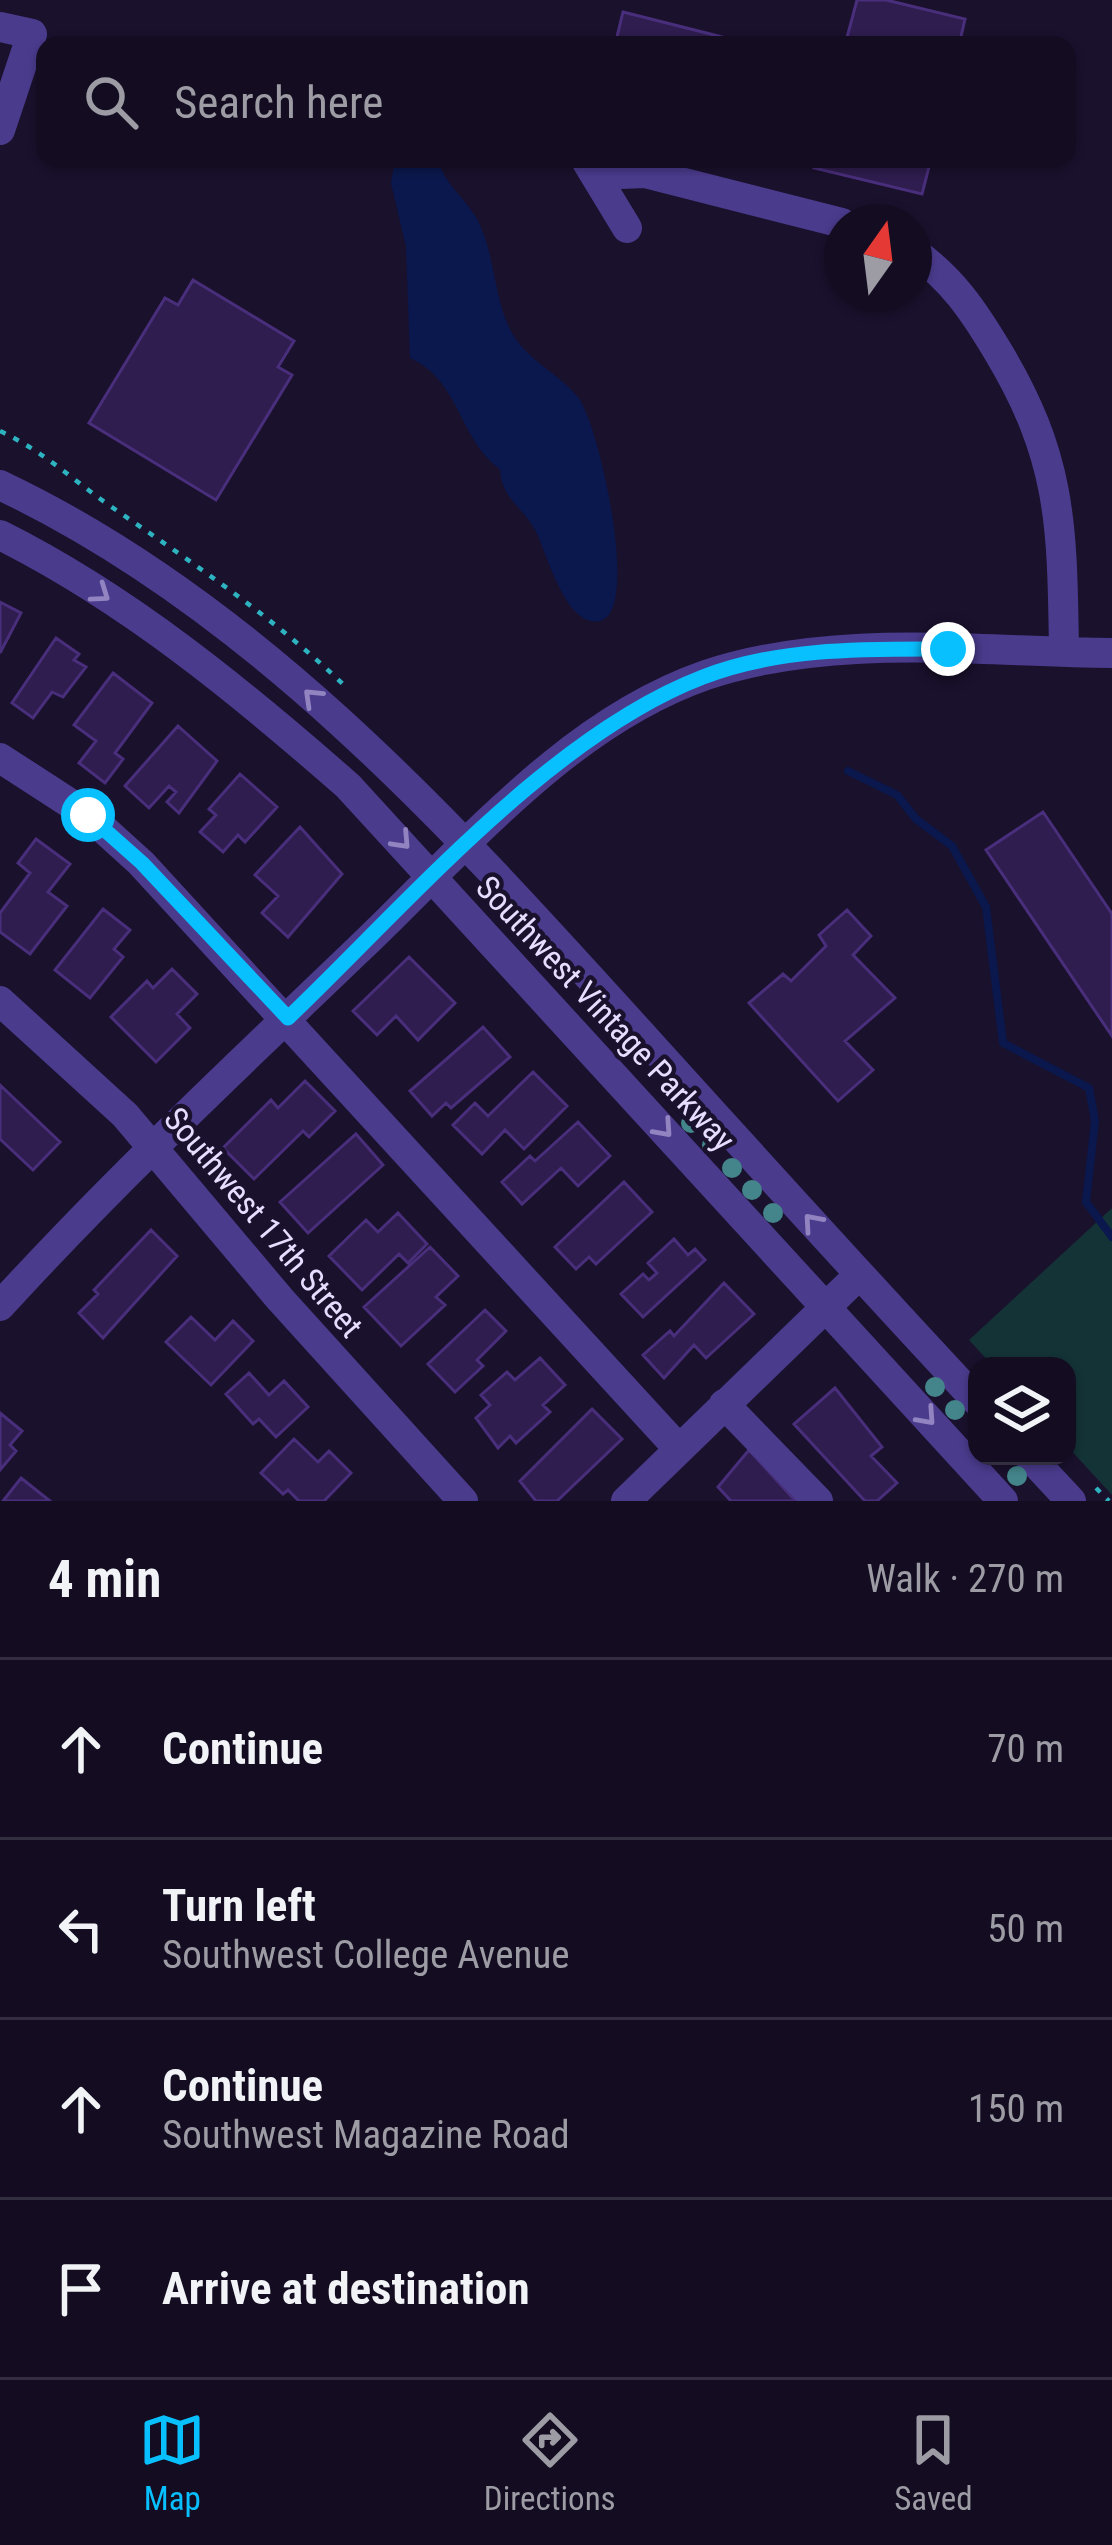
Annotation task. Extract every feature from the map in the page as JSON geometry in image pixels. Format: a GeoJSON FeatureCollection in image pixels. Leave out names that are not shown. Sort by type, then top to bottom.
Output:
{"type":"FeatureCollection","features":[{"type":"Feature","properties":{"kind":"street"},"geometry":{"type":"LineString","coordinates":[[0,27],[32,34],[0,130]]}},
{"type":"Feature","properties":{"kind":"street"},"geometry":{"type":"LineString","coordinates":[[591,168],[627,228]]}},
{"type":"Feature","properties":{"kind":"street"},"geometry":{"type":"LineString","coordinates":[[599,168],[645,173],[824,218]]}},
{"type":"Feature","properties":{"kind":"street"},"geometry":{"type":"LineString","coordinates":[[932,266],[953,282],[970,306],[1025,397],[1044,440],[1063,534],[1064,651]]}},
{"type":"Feature","properties":{"kind":"street","name":"Southwest Vintage Parkway"},"geometry":{"type":"LineString","coordinates":[[0,485],[117,549],[278,665],[467,846],[968,1392]]}},
{"type":"Feature","properties":{"kind":"street","name":"Southwest Vintage Parkway"},"geometry":{"type":"LineString","coordinates":[[0,535],[76,577],[246,697],[348,786],[1004,1501]]}},
{"type":"Feature","properties":{"kind":"street"},"geometry":{"type":"LineString","coordinates":[[0,1306],[152,1146],[587,738],[705,676],[849,649],[1112,653]]}},
{"type":"Feature","properties":{"kind":"street"},"geometry":{"type":"LineString","coordinates":[[0,758],[88,815],[128,851],[288,1018],[678,1448]]}},
{"type":"Feature","properties":{"kind":"street","name":"Southwest 17th Street"},"geometry":{"type":"LineString","coordinates":[[0,1001],[152,1146],[308,1331],[463,1501]]}},
{"type":"Feature","properties":{"kind":"street"},"geometry":{"type":"LineString","coordinates":[[626,1501],[858,1276]]}},
{"type":"Feature","properties":{"kind":"street"},"geometry":{"type":"LineString","coordinates":[[724,1403],[818,1501]]}},
{"type":"Feature","properties":{"kind":"street"},"geometry":{"type":"LineString","coordinates":[[1037,1465],[1071,1501]]}},
{"type":"Feature","properties":{"kind":"path"},"geometry":{"type":"LineString","coordinates":[[0,431],[56,460],[100,499],[211,572],[312,653]]}},
{"type":"Feature","properties":{"kind":"green space"},"geometry":{"type":"Polygon","coordinates":[[[1112,1208],[1112,1495],[1076,1456],[1076,1357],[985,1357],[969,1340],[1112,1208]]]}},
{"type":"Feature","properties":{"kind":"shaded area"},"geometry":{"type":"Polygon","coordinates":[[[394,168],[442,168],[483,233],[512,333],[578,397],[587,414],[605,477],[617,553],[612,610],[600,621],[588,620],[567,601],[535,530],[504,488],[500,469],[476,443],[439,381],[410,358],[406,247],[391,183],[394,168]]]}},
{"type":"Feature","properties":{"kind":"building"},"geometry":{"type":"Polygon","coordinates":[[[857,0],[886,0],[965,19],[961,36],[847,36],[857,0]]]}},
{"type":"Feature","properties":{"kind":"building"},"geometry":{"type":"Polygon","coordinates":[[[623,12],[718,36],[617,36],[623,12]]]}},
{"type":"Feature","properties":{"kind":"building"},"geometry":{"type":"Polygon","coordinates":[[[814,168],[929,168],[922,194],[814,168]]]}},
{"type":"Feature","properties":{"kind":"building"},"geometry":{"type":"Polygon","coordinates":[[[193,280],[294,341],[278,367],[292,375],[216,500],[89,423],[165,298],[178,305],[193,280]]]}},
{"type":"Feature","properties":{"kind":"building"},"geometry":{"type":"Polygon","coordinates":[[[0,602],[21,613],[0,653],[0,602]]]}},
{"type":"Feature","properties":{"kind":"building"},"geometry":{"type":"Polygon","coordinates":[[[56,638],[79,654],[74,660],[86,667],[63,697],[52,692],[33,718],[12,703],[56,638]]]}},
{"type":"Feature","properties":{"kind":"building"},"geometry":{"type":"Polygon","coordinates":[[[113,673],[152,703],[115,753],[123,759],[105,783],[79,763],[96,741],[74,725],[113,673]]]}},
{"type":"Feature","properties":{"kind":"building"},"geometry":{"type":"Polygon","coordinates":[[[178,726],[217,761],[179,813],[167,802],[176,792],[169,786],[149,808],[125,786],[178,726]]]}},
{"type":"Feature","properties":{"kind":"building"},"geometry":{"type":"Polygon","coordinates":[[[240,774],[277,807],[245,842],[238,835],[223,852],[200,832],[216,815],[209,809],[240,774]]]}},
{"type":"Feature","properties":{"kind":"building"},"geometry":{"type":"Polygon","coordinates":[[[1043,812],[1112,914],[1112,1036],[986,850],[1043,812]]]}},
{"type":"Feature","properties":{"kind":"building"},"geometry":{"type":"Polygon","coordinates":[[[300,827],[342,874],[288,937],[262,913],[278,896],[255,875],[300,827]]]}},
{"type":"Feature","properties":{"kind":"building"},"geometry":{"type":"Polygon","coordinates":[[[36,839],[70,864],[48,892],[67,906],[30,954],[0,932],[0,913],[30,873],[18,863],[36,839]]]}},
{"type":"Feature","properties":{"kind":"building"},"geometry":{"type":"Polygon","coordinates":[[[103,909],[130,930],[114,949],[123,957],[90,998],[55,970],[103,909]]]}},
{"type":"Feature","properties":{"kind":"building"},"geometry":{"type":"Polygon","coordinates":[[[847,910],[871,936],[853,955],[895,998],[845,1041],[873,1070],[838,1101],[749,1003],[783,974],[791,981],[826,946],[819,935],[847,910]]]}},
{"type":"Feature","properties":{"kind":"building"},"geometry":{"type":"Polygon","coordinates":[[[409,957],[455,1003],[418,1040],[396,1016],[377,1035],[353,1011],[409,957]]]}},
{"type":"Feature","properties":{"kind":"building"},"geometry":{"type":"Polygon","coordinates":[[[172,969],[197,994],[177,1014],[190,1028],[156,1062],[111,1017],[147,981],[153,988],[172,969]]]}},
{"type":"Feature","properties":{"kind":"building"},"geometry":{"type":"Polygon","coordinates":[[[483,1027],[510,1057],[451,1108],[446,1103],[432,1116],[410,1091],[483,1027]]]}},
{"type":"Feature","properties":{"kind":"building"},"geometry":{"type":"Polygon","coordinates":[[[533,1072],[567,1106],[524,1149],[505,1130],[482,1154],[453,1125],[475,1103],[488,1116],[533,1072]]]}},
{"type":"Feature","properties":{"kind":"building"},"geometry":{"type":"Polygon","coordinates":[[[305,1081],[335,1111],[309,1137],[303,1131],[254,1179],[223,1148],[271,1100],[278,1108],[305,1081]]]}},
{"type":"Feature","properties":{"kind":"building"},"geometry":{"type":"Polygon","coordinates":[[[0,1085],[60,1142],[33,1170],[0,1139],[0,1085]]]}},
{"type":"Feature","properties":{"kind":"building"},"geometry":{"type":"Polygon","coordinates":[[[578,1122],[610,1156],[578,1186],[561,1168],[522,1204],[502,1182],[530,1156],[535,1161],[578,1122]]]}},
{"type":"Feature","properties":{"kind":"building"},"geometry":{"type":"Polygon","coordinates":[[[356,1134],[383,1165],[308,1233],[280,1202],[356,1134]]]}},
{"type":"Feature","properties":{"kind":"building"},"geometry":{"type":"Polygon","coordinates":[[[624,1182],[652,1212],[596,1264],[589,1257],[576,1269],[555,1247],[624,1182]]]}},
{"type":"Feature","properties":{"kind":"building"},"geometry":{"type":"Polygon","coordinates":[[[398,1213],[427,1244],[408,1263],[399,1254],[362,1290],[329,1256],[366,1220],[378,1232],[398,1213]]]}},
{"type":"Feature","properties":{"kind":"building"},"geometry":{"type":"Polygon","coordinates":[[[151,1230],[177,1256],[103,1338],[79,1313],[98,1294],[94,1290],[151,1230]]]}},
{"type":"Feature","properties":{"kind":"building"},"geometry":{"type":"Polygon","coordinates":[[[674,1239],[688,1255],[695,1249],[705,1260],[643,1317],[621,1294],[643,1274],[649,1280],[657,1273],[648,1263],[674,1239]]]}},
{"type":"Feature","properties":{"kind":"building"},"geometry":{"type":"Polygon","coordinates":[[[430,1247],[458,1276],[436,1297],[445,1305],[401,1346],[364,1307],[430,1247]]]}},
{"type":"Feature","properties":{"kind":"building"},"geometry":{"type":"Polygon","coordinates":[[[724,1283],[754,1314],[706,1358],[694,1345],[664,1378],[643,1355],[670,1331],[674,1336],[724,1283]]]}},
{"type":"Feature","properties":{"kind":"building"},"geometry":{"type":"Polygon","coordinates":[[[485,1310],[506,1331],[477,1360],[483,1366],[455,1392],[428,1364],[485,1310]]]}},
{"type":"Feature","properties":{"kind":"building"},"geometry":{"type":"Polygon","coordinates":[[[191,1317],[215,1340],[233,1321],[253,1341],[211,1385],[166,1342],[191,1317]]]}},
{"type":"Feature","properties":{"kind":"building"},"geometry":{"type":"Polygon","coordinates":[[[540,1358],[565,1385],[543,1405],[550,1412],[516,1443],[510,1436],[498,1448],[476,1418],[490,1405],[481,1395],[507,1372],[515,1380],[540,1358]]]}},
{"type":"Feature","properties":{"kind":"building"},"geometry":{"type":"Polygon","coordinates":[[[249,1373],[269,1395],[284,1381],[308,1407],[276,1437],[259,1419],[253,1424],[226,1394],[249,1373]]]}},
{"type":"Feature","properties":{"kind":"building"},"geometry":{"type":"Polygon","coordinates":[[[835,1388],[882,1447],[871,1456],[897,1483],[877,1501],[865,1501],[794,1424],[835,1388]]]}},
{"type":"Feature","properties":{"kind":"building"},"geometry":{"type":"Polygon","coordinates":[[[592,1409],[622,1439],[557,1501],[536,1501],[520,1481],[592,1409]]]}},
{"type":"Feature","properties":{"kind":"building"},"geometry":{"type":"Polygon","coordinates":[[[0,1413],[22,1431],[10,1445],[16,1451],[0,1470],[0,1413]]]}},
{"type":"Feature","properties":{"kind":"building"},"geometry":{"type":"Polygon","coordinates":[[[294,1439],[318,1462],[329,1451],[351,1473],[324,1501],[299,1501],[288,1490],[283,1494],[261,1473],[294,1439]]]}},
{"type":"Feature","properties":{"kind":"building"},"geometry":{"type":"Polygon","coordinates":[[[749,1450],[799,1501],[731,1501],[718,1487],[749,1450]]]}},
{"type":"Feature","properties":{"kind":"building"},"geometry":{"type":"Polygon","coordinates":[[[21,1478],[50,1501],[3,1501],[21,1478]]]}},
{"type":"Feature","properties":{"kind":"waterway"},"geometry":{"type":"LineString","coordinates":[[848,771],[897,795],[916,819],[952,846],[986,907],[1003,1043],[1089,1088],[1095,1121],[1086,1202],[1112,1237]]}},
{"type":"Feature","properties":{"kind":"route"},"geometry":{"type":"LineString","coordinates":[[88,815],[142,863],[288,1018],[538,780],[587,738],[637,708],[705,676],[773,660],[849,649],[948,649]]}}]}
